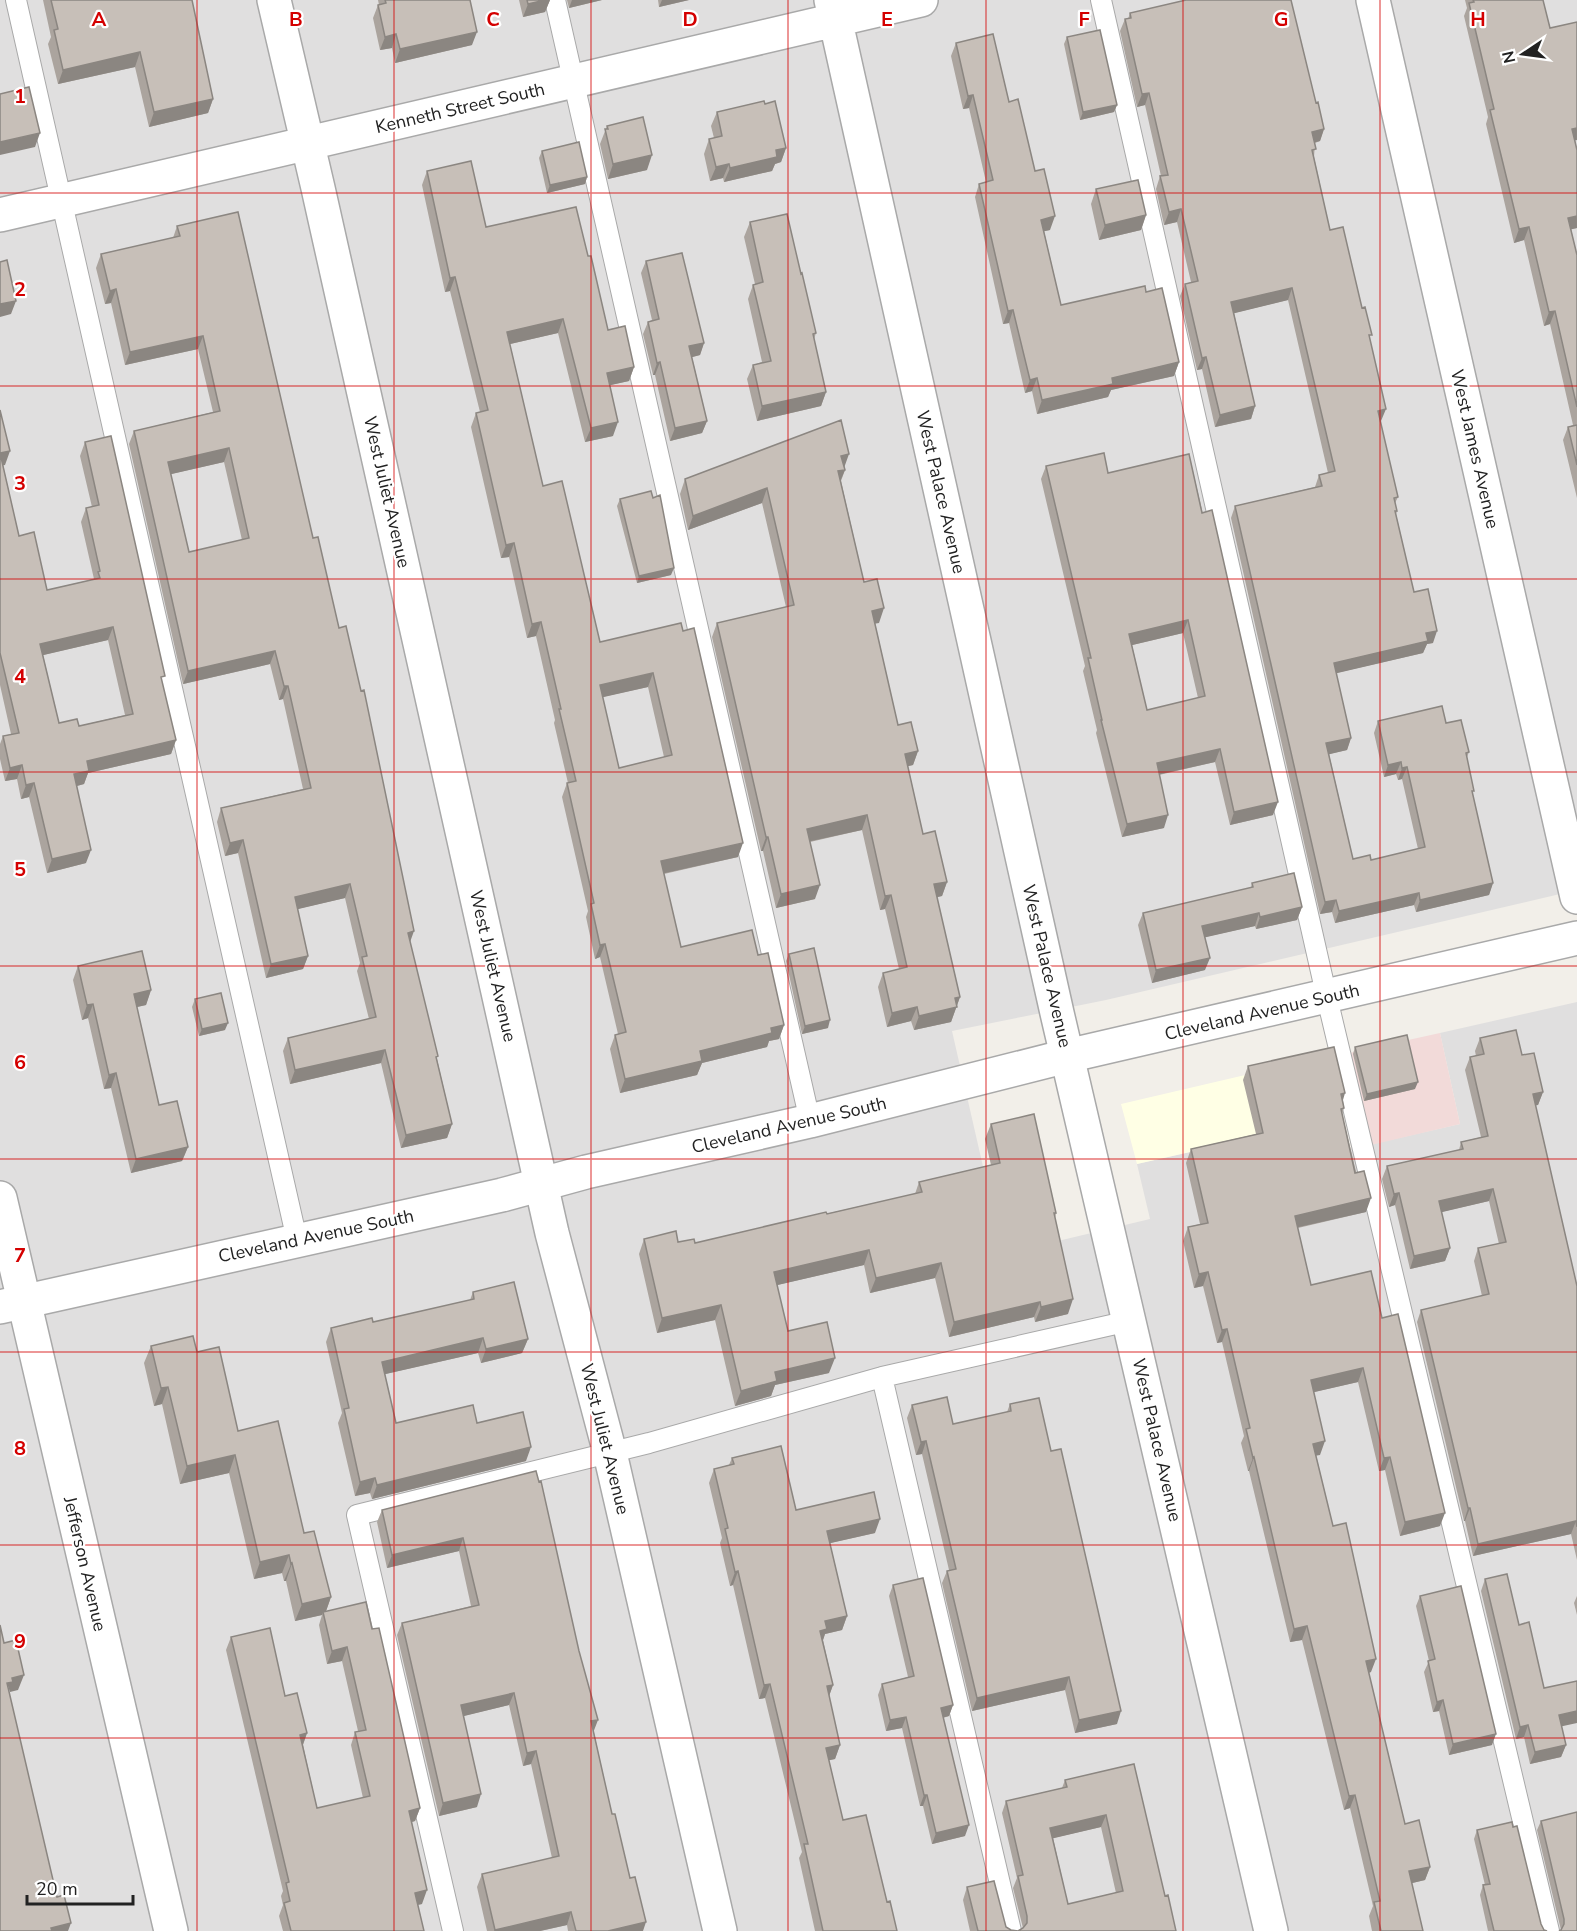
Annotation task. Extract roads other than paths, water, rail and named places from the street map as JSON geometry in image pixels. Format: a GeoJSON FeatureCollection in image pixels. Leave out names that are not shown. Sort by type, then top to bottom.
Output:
{"type":"FeatureCollection","features":[{"type":"Feature","properties":{"kind":"street","name":"West Juliet Avenue"},"geometry":{"type":"LineString","coordinates":[[274,0],[552,1233],[610,1453],[720,1931]]}},
{"type":"Feature","properties":{"kind":"street","name":"Kenneth Street South"},"geometry":{"type":"LineString","coordinates":[[0,215],[573,81],[833,10],[921,0]]}},
{"type":"Feature","properties":{"kind":"street","name":"West James Avenue"},"geometry":{"type":"LineString","coordinates":[[1373,0],[1577,897]]}},
{"type":"Feature","properties":{"kind":"street","name":"West Palace Avenue"},"geometry":{"type":"LineString","coordinates":[[833,10],[1067,1056],[1271,1931]]}},
{"type":"Feature","properties":{"kind":"street","name":"Cleveland Avenue South"},"geometry":{"type":"LineString","coordinates":[[12,1304],[502,1195],[586,1172],[810,1121],[1067,1056],[1577,939]]}},
{"type":"Feature","properties":{"kind":"street","name":"Jefferson Avenue"},"geometry":{"type":"LineString","coordinates":[[0,1198],[12,1304],[171,1931]]}},
{"type":"Feature","properties":{"kind":"lane"},"geometry":{"type":"LineString","coordinates":[[16,0],[297,1240]]}},
{"type":"Feature","properties":{"kind":"lane"},"geometry":{"type":"LineString","coordinates":[[555,0],[810,1121]]}},
{"type":"Feature","properties":{"kind":"lane"},"geometry":{"type":"LineString","coordinates":[[1101,0],[1327,998],[1550,1931]]}},
{"type":"Feature","properties":{"kind":"lane"},"geometry":{"type":"LineString","coordinates":[[453,1931],[357,1515],[610,1453],[882,1377],[1129,1321]]}},
{"type":"Feature","properties":{"kind":"lane"},"geometry":{"type":"LineString","coordinates":[[882,1377],[1011,1931]]}}]}
